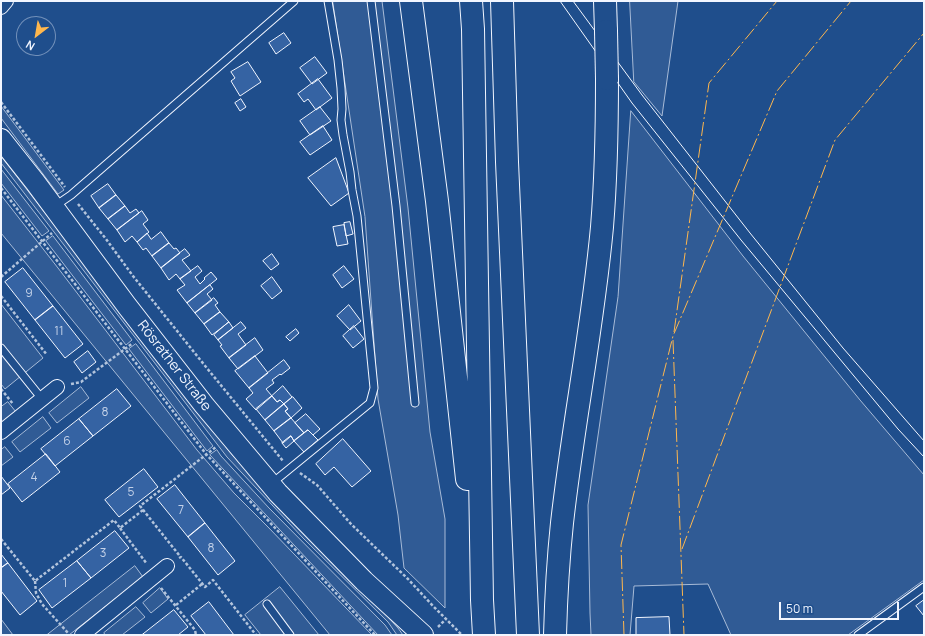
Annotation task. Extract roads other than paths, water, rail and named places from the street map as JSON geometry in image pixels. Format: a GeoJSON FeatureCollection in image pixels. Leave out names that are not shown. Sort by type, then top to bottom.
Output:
{"type":"FeatureCollection","features":[{"type":"Feature","properties":{"kind":"highway"},"geometry":{"type":"LineString","coordinates":[[411,1],[437,201],[470,507],[482,600]]}},
{"type":"Feature","properties":{"kind":"highway"},"geometry":{"type":"LineString","coordinates":[[471,1],[473,29],[482,600],[484,633]]}},
{"type":"Feature","properties":{"kind":"highway"},"geometry":{"type":"LineString","coordinates":[[502,1],[507,162],[528,635]]}},
{"type":"Feature","properties":{"kind":"highway"},"geometry":{"type":"LineString","coordinates":[[555,635],[562,522],[591,320],[602,227],[606,161],[607,79],[605,1]]}},
{"type":"Feature","properties":{"kind":"main road","name":"Rösrather Straße"},"geometry":{"type":"LineString","coordinates":[[1,139],[199,399],[271,484],[364,581],[424,635]]}},
{"type":"Feature","properties":{"kind":"main road","name":"Rösrather Straße"},"geometry":{"type":"LineString","coordinates":[[364,581],[410,635]]}},
{"type":"Feature","properties":{"kind":"street"},"geometry":{"type":"LineString","coordinates":[[1,7],[6,1]]}},
{"type":"Feature","properties":{"kind":"street"},"geometry":{"type":"LineString","coordinates":[[1,432],[57,387]]}},
{"type":"Feature","properties":{"kind":"street"},"geometry":{"type":"LineString","coordinates":[[82,635],[167,566]]}},
{"type":"Feature","properties":{"kind":"lane"},"geometry":{"type":"LineString","coordinates":[[53,208],[71,195],[294,1]]}},
{"type":"Feature","properties":{"kind":"lane"},"geometry":{"type":"LineString","coordinates":[[271,484],[370,403],[374,388],[357,216],[343,135],[338,60],[328,1]]}},
{"type":"Feature","properties":{"kind":"lane"},"geometry":{"type":"LineString","coordinates":[[371,1],[396,206],[415,403]]}},
{"type":"Feature","properties":{"kind":"lane"},"geometry":{"type":"LineString","coordinates":[[1,348],[42,399]]}},
{"type":"Feature","properties":{"kind":"lane"},"geometry":{"type":"LineString","coordinates":[[858,635],[924,587]]}},
{"type":"Feature","properties":{"kind":"lane"},"geometry":{"type":"LineString","coordinates":[[267,604],[290,635]]}},
{"type":"Feature","properties":{"kind":"tram line"},"geometry":{"type":"LineString","coordinates":[[560,1],[632,103],[741,240],[898,429],[924,457]]}},
{"type":"Feature","properties":{"kind":"tram line"},"geometry":{"type":"LineString","coordinates":[[573,1],[642,95],[750,233],[843,348],[924,441]]}}]}
